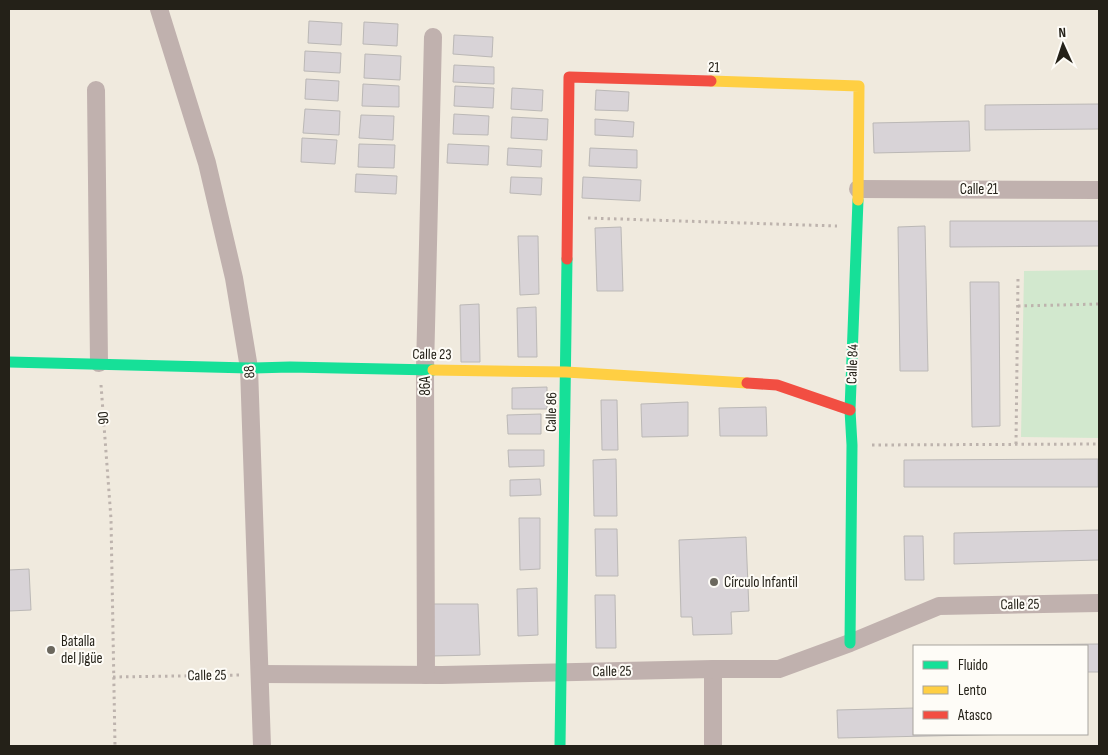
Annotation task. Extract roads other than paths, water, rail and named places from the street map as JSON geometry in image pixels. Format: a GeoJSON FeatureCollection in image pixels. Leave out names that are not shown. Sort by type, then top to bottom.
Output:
{"type":"FeatureCollection","features":[{"type":"Feature","properties":{"kind":"street","name":"88"},"geometry":{"type":"LineString","coordinates":[[159,9],[207,163],[234,278],[249,368],[262,746]]}},
{"type":"Feature","properties":{"kind":"street","name":"86A"},"geometry":{"type":"LineString","coordinates":[[426,675],[425,369],[433,37]]}},
{"type":"Feature","properties":{"kind":"street","name":"21"},"geometry":{"type":"LineString","coordinates":[[569,77],[859,86]]}},
{"type":"Feature","properties":{"kind":"street","name":"Calle 86"},"geometry":{"type":"LineString","coordinates":[[560,746],[569,77]]}},
{"type":"Feature","properties":{"kind":"street","name":"Calle 84"},"geometry":{"type":"LineString","coordinates":[[850,643],[852,445],[850,410],[857,226],[859,86]]}},
{"type":"Feature","properties":{"kind":"street"},"geometry":{"type":"LineString","coordinates":[[96,90],[99,363]]}},
{"type":"Feature","properties":{"kind":"street","name":"Calle 21"},"geometry":{"type":"LineString","coordinates":[[858,189],[1099,190]]}},
{"type":"Feature","properties":{"kind":"street","name":"Calle 23"},"geometry":{"type":"LineString","coordinates":[[9,362],[249,368],[290,367],[566,372],[777,385],[850,410]]}},
{"type":"Feature","properties":{"kind":"street","name":"Calle 25"},"geometry":{"type":"LineString","coordinates":[[260,674],[426,675],[779,669],[850,643],[939,606],[1099,603]]}},
{"type":"Feature","properties":{"kind":"street"},"geometry":{"type":"LineString","coordinates":[[713,669],[713,746]]}},
{"type":"Feature","properties":{"kind":"place","name":"Círculo Infantil"},"geometry":{"type":"Point","coordinates":[714,582]}},
{"type":"Feature","properties":{"kind":"place","name":"Batalla del Jigüe"},"geometry":{"type":"Point","coordinates":[51,650]}}]}
